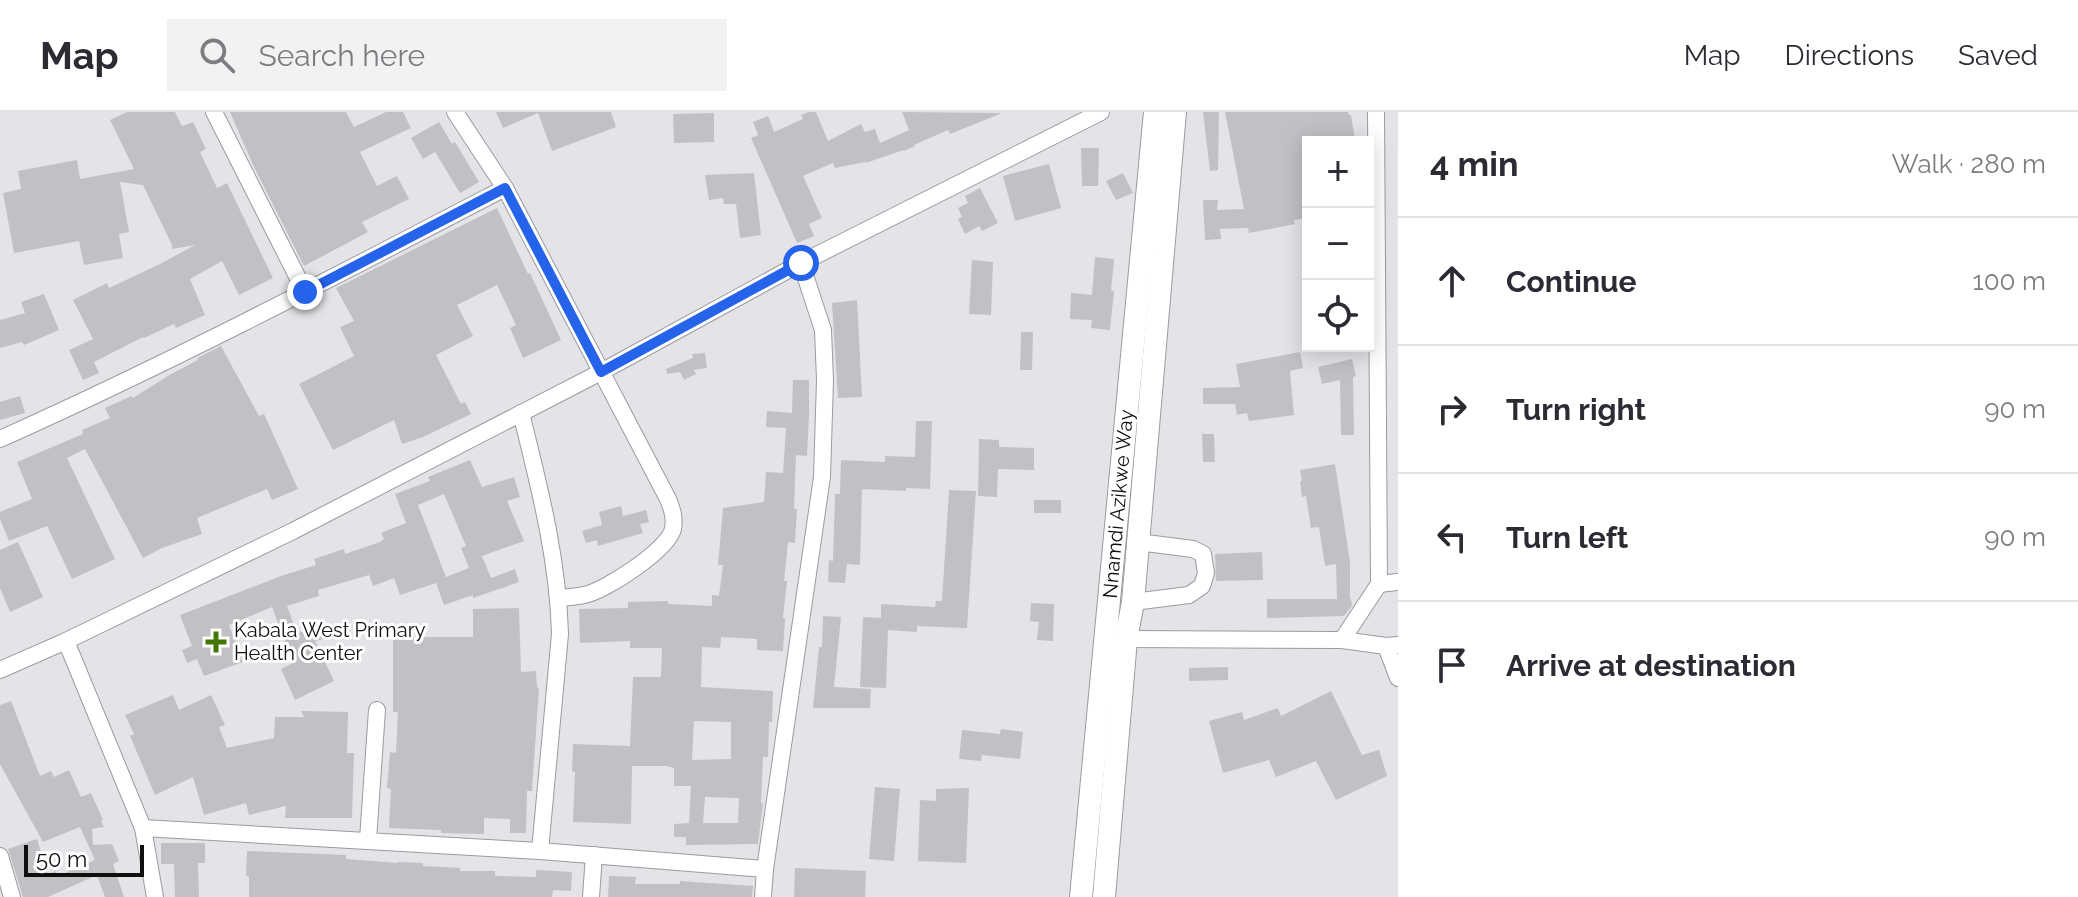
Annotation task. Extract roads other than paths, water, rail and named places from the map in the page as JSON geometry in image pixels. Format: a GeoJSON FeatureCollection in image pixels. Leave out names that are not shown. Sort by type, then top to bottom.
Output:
{"type":"FeatureCollection","features":[{"type":"Feature","properties":{"kind":"highway","name":"Nnamdi Azikwe Way"},"geometry":{"type":"LineString","coordinates":[[1081,897],[1155,112]]}},
{"type":"Feature","properties":{"kind":"highway","name":"Nnamdi Azikwe Way"},"geometry":{"type":"LineString","coordinates":[[1104,897],[1175,112]]}},
{"type":"Feature","properties":{"kind":"street"},"geometry":{"type":"LineString","coordinates":[[214,112],[305,292]]}},
{"type":"Feature","properties":{"kind":"street"},"geometry":{"type":"LineString","coordinates":[[455,112],[505,188],[668,499],[674,517],[672,533],[654,553],[625,575],[586,595],[559,598]]}},
{"type":"Feature","properties":{"kind":"street"},"geometry":{"type":"LineString","coordinates":[[0,670],[293,531],[601,372],[801,263],[1083,116],[1101,112]]}},
{"type":"Feature","properties":{"kind":"street"},"geometry":{"type":"LineString","coordinates":[[1342,640],[1379,584],[1376,112]]}},
{"type":"Feature","properties":{"kind":"street"},"geometry":{"type":"LineString","coordinates":[[0,439],[88,400],[505,188]]}},
{"type":"Feature","properties":{"kind":"street"},"geometry":{"type":"LineString","coordinates":[[763,897],[822,477],[823,330],[801,263]]}},
{"type":"Feature","properties":{"kind":"street"},"geometry":{"type":"LineString","coordinates":[[521,413],[546,513],[559,598],[560,634],[540,851]]}},
{"type":"Feature","properties":{"kind":"street"},"geometry":{"type":"LineString","coordinates":[[1133,602],[1189,595],[1202,586],[1206,573],[1203,554],[1193,549],[1138,542]]}},
{"type":"Feature","properties":{"kind":"street"},"geometry":{"type":"LineString","coordinates":[[1379,584],[1398,582]]}},
{"type":"Feature","properties":{"kind":"street"},"geometry":{"type":"LineString","coordinates":[[1126,639],[1342,640],[1392,646],[1398,678]]}},
{"type":"Feature","properties":{"kind":"street"},"geometry":{"type":"LineString","coordinates":[[66,641],[143,828],[155,897]]}},
{"type":"Feature","properties":{"kind":"street"},"geometry":{"type":"LineString","coordinates":[[368,840],[377,710]]}},
{"type":"Feature","properties":{"kind":"street"},"geometry":{"type":"LineString","coordinates":[[143,828],[540,851],[765,869]]}},
{"type":"Feature","properties":{"kind":"street"},"geometry":{"type":"LineString","coordinates":[[591,897],[594,855]]}},
{"type":"Feature","properties":{"kind":"street"},"geometry":{"type":"LineString","coordinates":[[0,856],[12,897]]}},
{"type":"Feature","properties":{"kind":"place","name":"Kabala West Primary Health Center"},"geometry":{"type":"Point","coordinates":[216,642]}}]}
